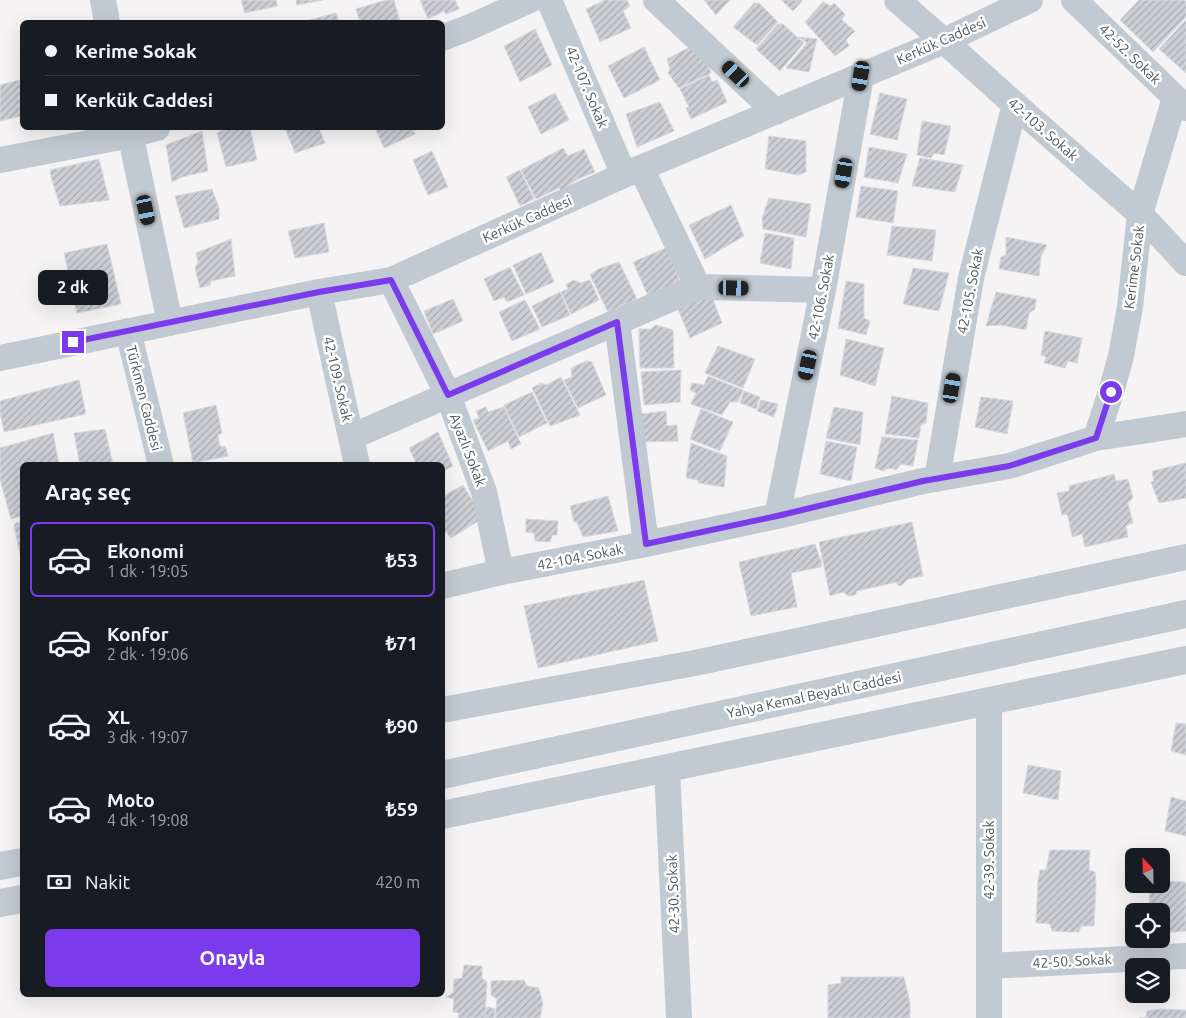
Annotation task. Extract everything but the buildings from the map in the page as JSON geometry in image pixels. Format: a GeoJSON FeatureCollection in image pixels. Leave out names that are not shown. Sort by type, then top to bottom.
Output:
{"type":"FeatureCollection","features":[{"type":"Feature","properties":{"kind":"street"},"geometry":{"type":"LineString","coordinates":[[103,0],[107,20]]}},
{"type":"Feature","properties":{"kind":"street"},"geometry":{"type":"LineString","coordinates":[[445,37],[530,0]]}},
{"type":"Feature","properties":{"kind":"street","name":"42-107. Sokak"},"geometry":{"type":"LineString","coordinates":[[549,0],[632,172],[698,287]]}},
{"type":"Feature","properties":{"kind":"street"},"geometry":{"type":"LineString","coordinates":[[656,0],[776,112]]}},
{"type":"Feature","properties":{"kind":"street","name":"42-103. Sokak"},"geometry":{"type":"LineString","coordinates":[[897,0],[1140,214],[1186,263]]}},
{"type":"Feature","properties":{"kind":"street","name":"Kerkük Caddesi"},"geometry":{"type":"LineString","coordinates":[[0,358],[319,292],[391,280],[632,172],[944,41],[1030,0]]}},
{"type":"Feature","properties":{"kind":"street","name":"42-52. Sokak"},"geometry":{"type":"LineString","coordinates":[[1074,0],[1181,103]]}},
{"type":"Feature","properties":{"kind":"street","name":"42-106. Sokak"},"geometry":{"type":"LineString","coordinates":[[777,516],[823,290],[861,76]]}},
{"type":"Feature","properties":{"kind":"street","name":"Kerime Sokak"},"geometry":{"type":"LineString","coordinates":[[1096,438],[1121,356],[1130,307],[1140,214],[1181,103]]}},
{"type":"Feature","properties":{"kind":"street","name":"42-105. Sokak"},"geometry":{"type":"LineString","coordinates":[[937,479],[971,278],[1014,104]]}},
{"type":"Feature","properties":{"kind":"street"},"geometry":{"type":"LineString","coordinates":[[0,160],[130,131],[170,323]]}},
{"type":"Feature","properties":{"kind":"street","name":"Ayazlı Sokak"},"geometry":{"type":"LineString","coordinates":[[391,280],[448,395],[484,492],[501,572]]}},
{"type":"Feature","properties":{"kind":"street"},"geometry":{"type":"LineString","coordinates":[[351,437],[698,287],[823,290]]}},
{"type":"Feature","properties":{"kind":"street","name":"42-109. Sokak"},"geometry":{"type":"LineString","coordinates":[[319,292],[356,462]]}},
{"type":"Feature","properties":{"kind":"street"},"geometry":{"type":"LineString","coordinates":[[617,322],[646,544]]}},
{"type":"Feature","properties":{"kind":"street","name":"Türkmen Caddesi"},"geometry":{"type":"LineString","coordinates":[[128,331],[160,462]]}},
{"type":"Feature","properties":{"kind":"street","name":"42-104. Sokak"},"geometry":{"type":"LineString","coordinates":[[445,585],[501,572],[777,516],[937,479],[1009,466],[1096,438],[1186,424]]}},
{"type":"Feature","properties":{"kind":"street"},"geometry":{"type":"LineString","coordinates":[[445,709],[700,662],[1186,557]]}},
{"type":"Feature","properties":{"kind":"street","name":"Yahya Kemal Beyatlı Caddesi"},"geometry":{"type":"LineString","coordinates":[[445,774],[1186,614]]}},
{"type":"Feature","properties":{"kind":"street"},"geometry":{"type":"LineString","coordinates":[[445,814],[667,770],[1186,660]]}},
{"type":"Feature","properties":{"kind":"street","name":"42-39. Sokak"},"geometry":{"type":"LineString","coordinates":[[989,1018],[990,702]]}},
{"type":"Feature","properties":{"kind":"street","name":"42-30. Sokak"},"geometry":{"type":"LineString","coordinates":[[667,770],[679,1018]]}},
{"type":"Feature","properties":{"kind":"street"},"geometry":{"type":"LineString","coordinates":[[0,866],[20,862]]}},
{"type":"Feature","properties":{"kind":"street"},"geometry":{"type":"LineString","coordinates":[[0,903],[20,899]]}},
{"type":"Feature","properties":{"kind":"street","name":"42-50. Sokak"},"geometry":{"type":"LineString","coordinates":[[989,966],[1186,956]]}},
{"type":"Feature","properties":{"kind":"route"},"geometry":{"type":"LineString","coordinates":[[73,342],[319,292],[391,280],[448,395],[617,322],[646,544],[777,516],[923,481],[1009,466],[1096,438],[1111,392]]}}]}
